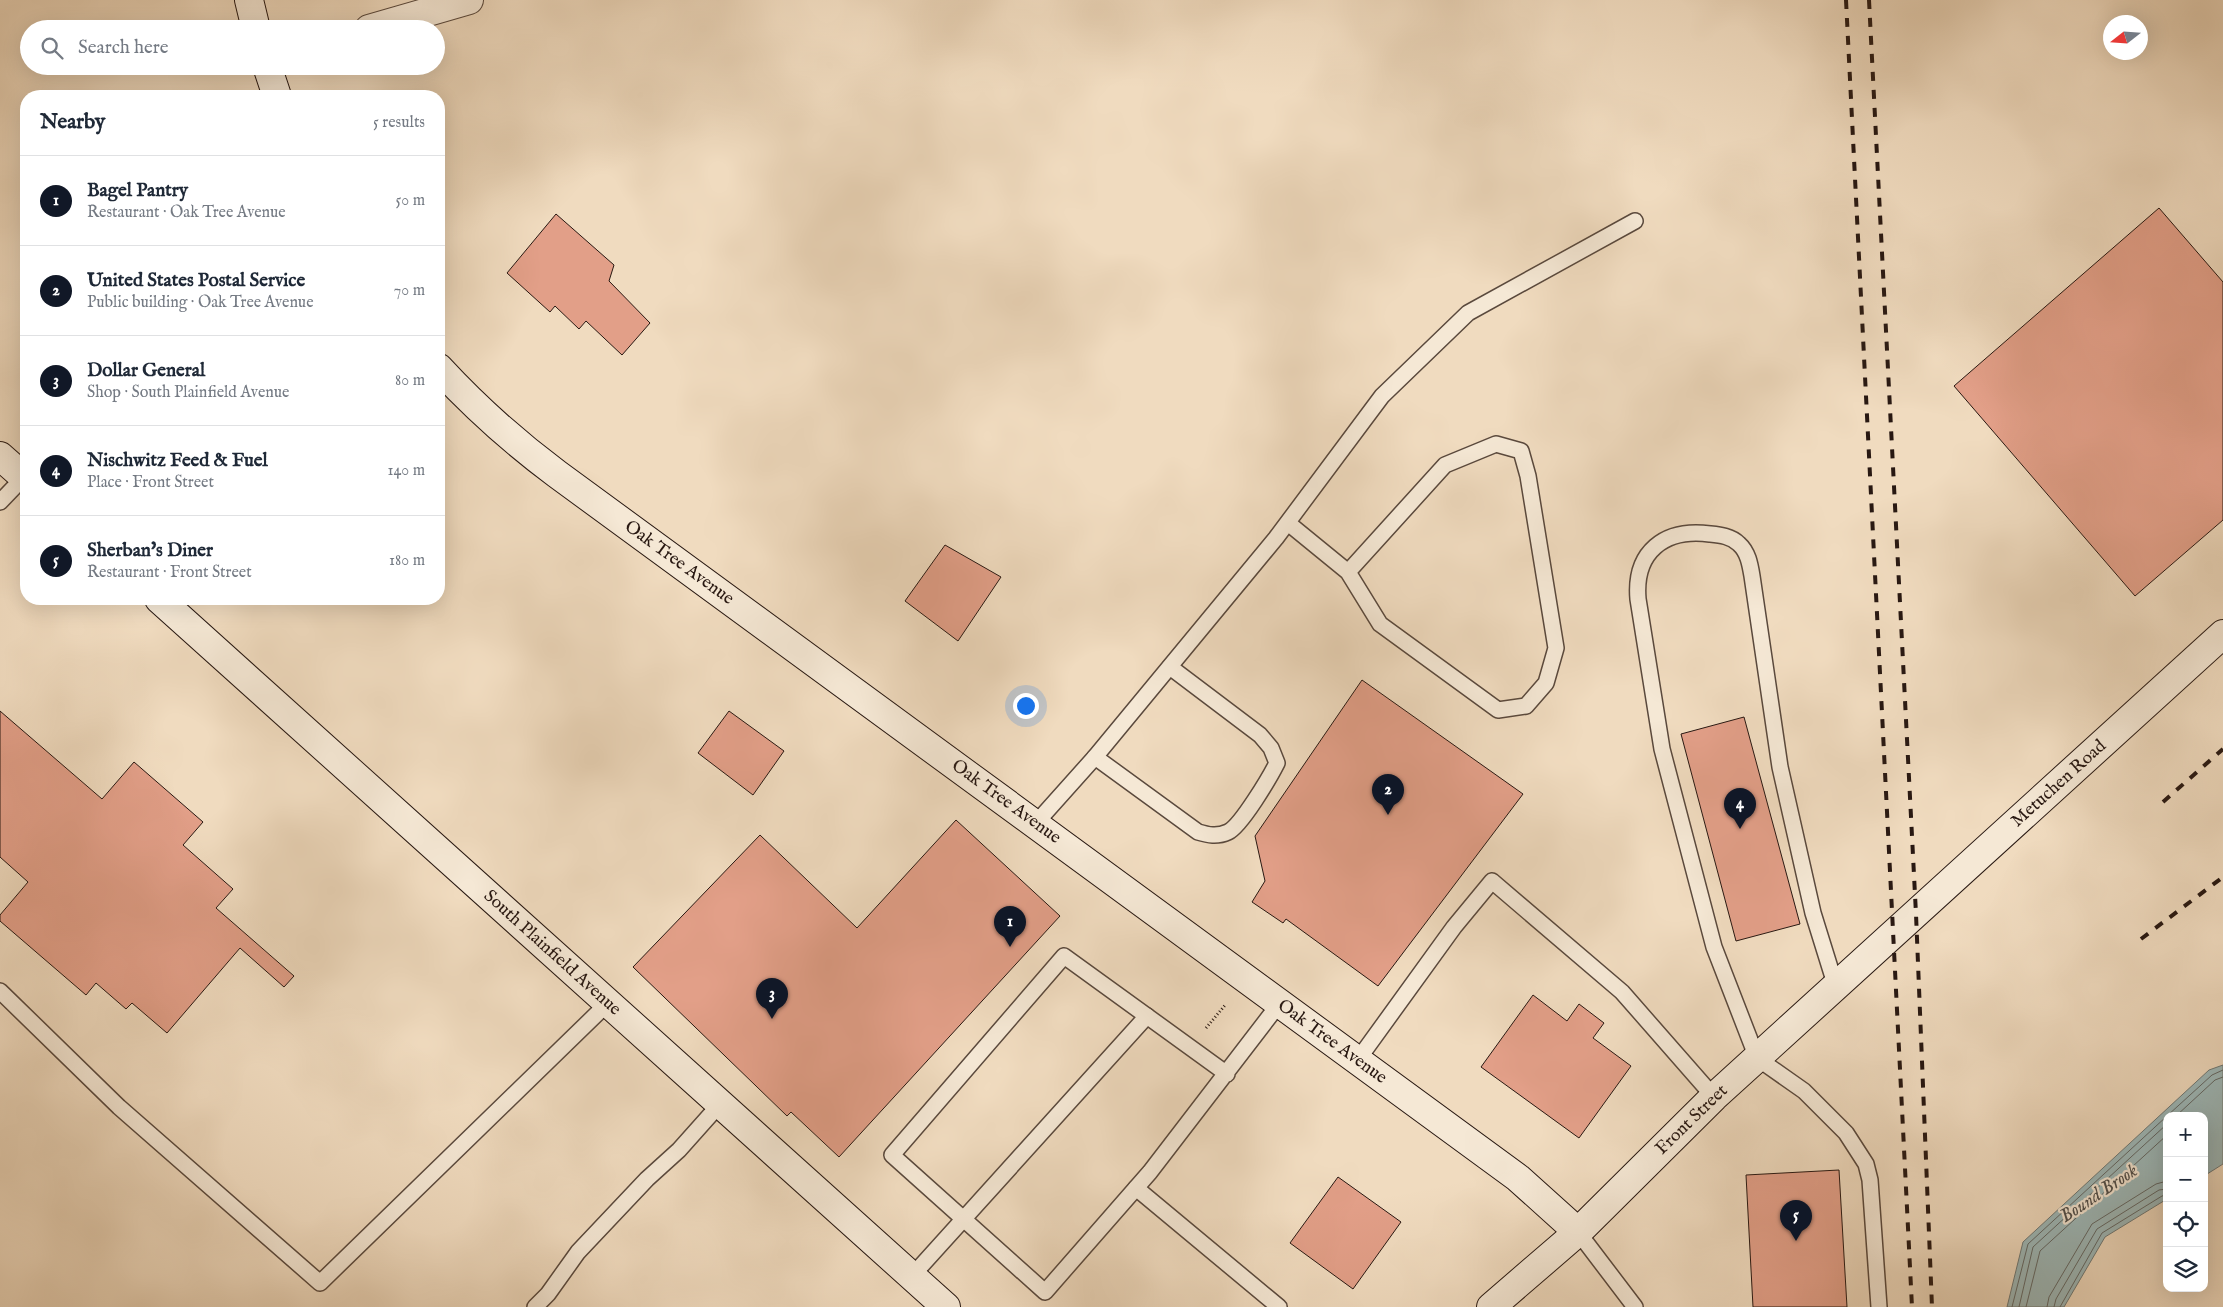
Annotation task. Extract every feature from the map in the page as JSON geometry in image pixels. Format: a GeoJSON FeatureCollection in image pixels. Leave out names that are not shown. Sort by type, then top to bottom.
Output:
{"type":"FeatureCollection","features":[{"type":"Feature","properties":{"kind":"street"},"geometry":{"type":"LineString","coordinates":[[250,0],[254,20]]}},
{"type":"Feature","properties":{"kind":"street"},"geometry":{"type":"LineString","coordinates":[[400,20],[469,0]]}},
{"type":"Feature","properties":{"kind":"street"},"geometry":{"type":"LineString","coordinates":[[270,75],[275,90]]}},
{"type":"Feature","properties":{"kind":"street","name":"Oak Tree Avenue"},"geometry":{"type":"LineString","coordinates":[[445,374],[482,413],[549,469],[1036,823],[1279,1004],[1518,1178],[1578,1232]]}},
{"type":"Feature","properties":{"kind":"street"},"geometry":{"type":"LineString","coordinates":[[0,456],[20,474]]}},
{"type":"Feature","properties":{"kind":"street","name":"South Plainfield Avenue"},"geometry":{"type":"LineString","coordinates":[[166,605],[946,1307]]}},
{"type":"Feature","properties":{"kind":"street","name":"Metuchen Road"},"geometry":{"type":"LineString","coordinates":[[1894,934],[2223,634]]}},
{"type":"Feature","properties":{"kind":"street","name":"Front Street"},"geometry":{"type":"LineString","coordinates":[[1491,1307],[1578,1232],[1714,1097],[1894,934]]}},
{"type":"Feature","properties":{"kind":"lane"},"geometry":{"type":"LineString","coordinates":[[1036,823],[1095,757],[1288,523],[1382,396],[1468,313],[1635,221]]}},
{"type":"Feature","properties":{"kind":"lane"},"geometry":{"type":"LineString","coordinates":[[1288,523],[1348,572],[1380,624],[1498,710],[1526,706],[1546,682],[1556,648],[1528,476],[1521,451],[1496,444],[1445,465],[1348,572]]}},
{"type":"Feature","properties":{"kind":"lane"},"geometry":{"type":"LineString","coordinates":[[0,502],[20,483]]}},
{"type":"Feature","properties":{"kind":"lane"},"geometry":{"type":"LineString","coordinates":[[1836,987],[1813,913],[1780,767],[1752,576],[1747,554],[1739,543],[1726,536],[1703,533],[1669,537],[1657,543],[1648,554],[1640,568],[1636,582],[1662,749],[1714,947],[1757,1058],[1815,1100],[1846,1133],[1866,1164],[1870,1180],[1879,1307]]}},
{"type":"Feature","properties":{"kind":"lane"},"geometry":{"type":"LineString","coordinates":[[1095,757],[1198,832],[1213,836],[1229,832],[1264,789],[1277,763],[1271,748],[1260,735],[1170,667]]}},
{"type":"Feature","properties":{"kind":"lane"},"geometry":{"type":"LineString","coordinates":[[1357,1061],[1454,927],[1492,881],[1622,992],[1714,1097]]}},
{"type":"Feature","properties":{"kind":"lane"},"geometry":{"type":"LineString","coordinates":[[1227,1074],[1064,956],[892,1155],[1045,1292],[1136,1188],[1227,1074],[1279,1004]]}},
{"type":"Feature","properties":{"kind":"lane"},"geometry":{"type":"LineString","coordinates":[[0,991],[119,1107],[320,1283],[608,1003]]}},
{"type":"Feature","properties":{"kind":"lane"},"geometry":{"type":"LineString","coordinates":[[912,1276],[962,1218],[1147,1016]]}},
{"type":"Feature","properties":{"kind":"lane"},"geometry":{"type":"LineString","coordinates":[[535,1307],[548,1294],[578,1252],[647,1179],[680,1150],[720,1104]]}},
{"type":"Feature","properties":{"kind":"lane"},"geometry":{"type":"LineString","coordinates":[[1136,1188],[1279,1307]]}},
{"type":"Feature","properties":{"kind":"lane"},"geometry":{"type":"LineString","coordinates":[[1578,1232],[1635,1307]]}},
{"type":"Feature","properties":{"kind":"water"},"geometry":{"type":"Polygon","coordinates":[[[2223,1065],[2223,1164],[2208,1173],[2208,1112],[2164,1112],[2209,1070],[2223,1065]]]}},
{"type":"Feature","properties":{"kind":"water","name":"Bound Brook"},"geometry":{"type":"Polygon","coordinates":[[[2163,1113],[2163,1201],[2105,1237],[2064,1307],[2007,1307],[2023,1242],[2163,1113]]]}},
{"type":"Feature","properties":{"kind":"building"},"geometry":{"type":"Polygon","coordinates":[[[2159,208],[2223,282],[2223,520],[2135,596],[1954,386],[2159,208]]]}},
{"type":"Feature","properties":{"kind":"building"},"geometry":{"type":"Polygon","coordinates":[[[556,214],[614,265],[609,281],[650,323],[622,355],[586,321],[579,329],[555,306],[550,312],[507,273],[556,214]]]}},
{"type":"Feature","properties":{"kind":"building"},"geometry":{"type":"Polygon","coordinates":[[[945,545],[1001,577],[958,641],[905,601],[945,545]]]}},
{"type":"Feature","properties":{"kind":"building"},"geometry":{"type":"Polygon","coordinates":[[[1362,680],[1523,794],[1378,986],[1286,919],[1283,923],[1252,902],[1265,881],[1255,836],[1362,680]]]}},
{"type":"Feature","properties":{"kind":"building"},"geometry":{"type":"Polygon","coordinates":[[[0,711],[102,799],[134,762],[203,822],[183,845],[233,889],[216,908],[294,976],[284,987],[240,948],[167,1033],[132,1003],[126,1009],[96,983],[86,995],[0,921],[0,915],[28,882],[0,857],[0,711]]]}},
{"type":"Feature","properties":{"kind":"building"},"geometry":{"type":"Polygon","coordinates":[[[729,711],[784,751],[753,795],[698,753],[729,711]]]}},
{"type":"Feature","properties":{"kind":"building"},"geometry":{"type":"Polygon","coordinates":[[[1744,717],[1800,924],[1736,941],[1681,734],[1744,717]]]}},
{"type":"Feature","properties":{"kind":"building"},"geometry":{"type":"Polygon","coordinates":[[[956,820],[1060,916],[839,1157],[791,1112],[787,1116],[633,967],[760,835],[857,928],[956,820]]]}},
{"type":"Feature","properties":{"kind":"building"},"geometry":{"type":"Polygon","coordinates":[[[1533,995],[1567,1021],[1579,1004],[1604,1023],[1593,1038],[1631,1066],[1579,1138],[1481,1067],[1533,995]]]}},
{"type":"Feature","properties":{"kind":"building"},"geometry":{"type":"Polygon","coordinates":[[[1839,1170],[1847,1307],[1753,1307],[1746,1175],[1839,1170]]]}},
{"type":"Feature","properties":{"kind":"building"},"geometry":{"type":"Polygon","coordinates":[[[1338,1177],[1401,1222],[1353,1289],[1290,1243],[1338,1177]]]}},
{"type":"Feature","properties":{"kind":"railway"},"geometry":{"type":"LineString","coordinates":[[1846,0],[1912,1307]]}},
{"type":"Feature","properties":{"kind":"railway"},"geometry":{"type":"LineString","coordinates":[[1869,0],[1916,914],[1932,1307]]}},
{"type":"Feature","properties":{"kind":"railway"},"geometry":{"type":"LineString","coordinates":[[2163,802],[2223,749]]}},
{"type":"Feature","properties":{"kind":"railway"},"geometry":{"type":"LineString","coordinates":[[2141,939],[2223,877]]}},
{"type":"Feature","properties":{"kind":"place","name":"United States Postal Service"},"geometry":{"type":"Point","coordinates":[1388,815]}},
{"type":"Feature","properties":{"kind":"place","name":"Nischwitz Feed & Fuel"},"geometry":{"type":"Point","coordinates":[1740,829]}},
{"type":"Feature","properties":{"kind":"place","name":"Bagel Pantry"},"geometry":{"type":"Point","coordinates":[1010,947]}},
{"type":"Feature","properties":{"kind":"place","name":"Dollar General"},"geometry":{"type":"Point","coordinates":[772,1019]}},
{"type":"Feature","properties":{"kind":"place","name":"Sherban's Diner"},"geometry":{"type":"Point","coordinates":[1796,1241]}}]}
